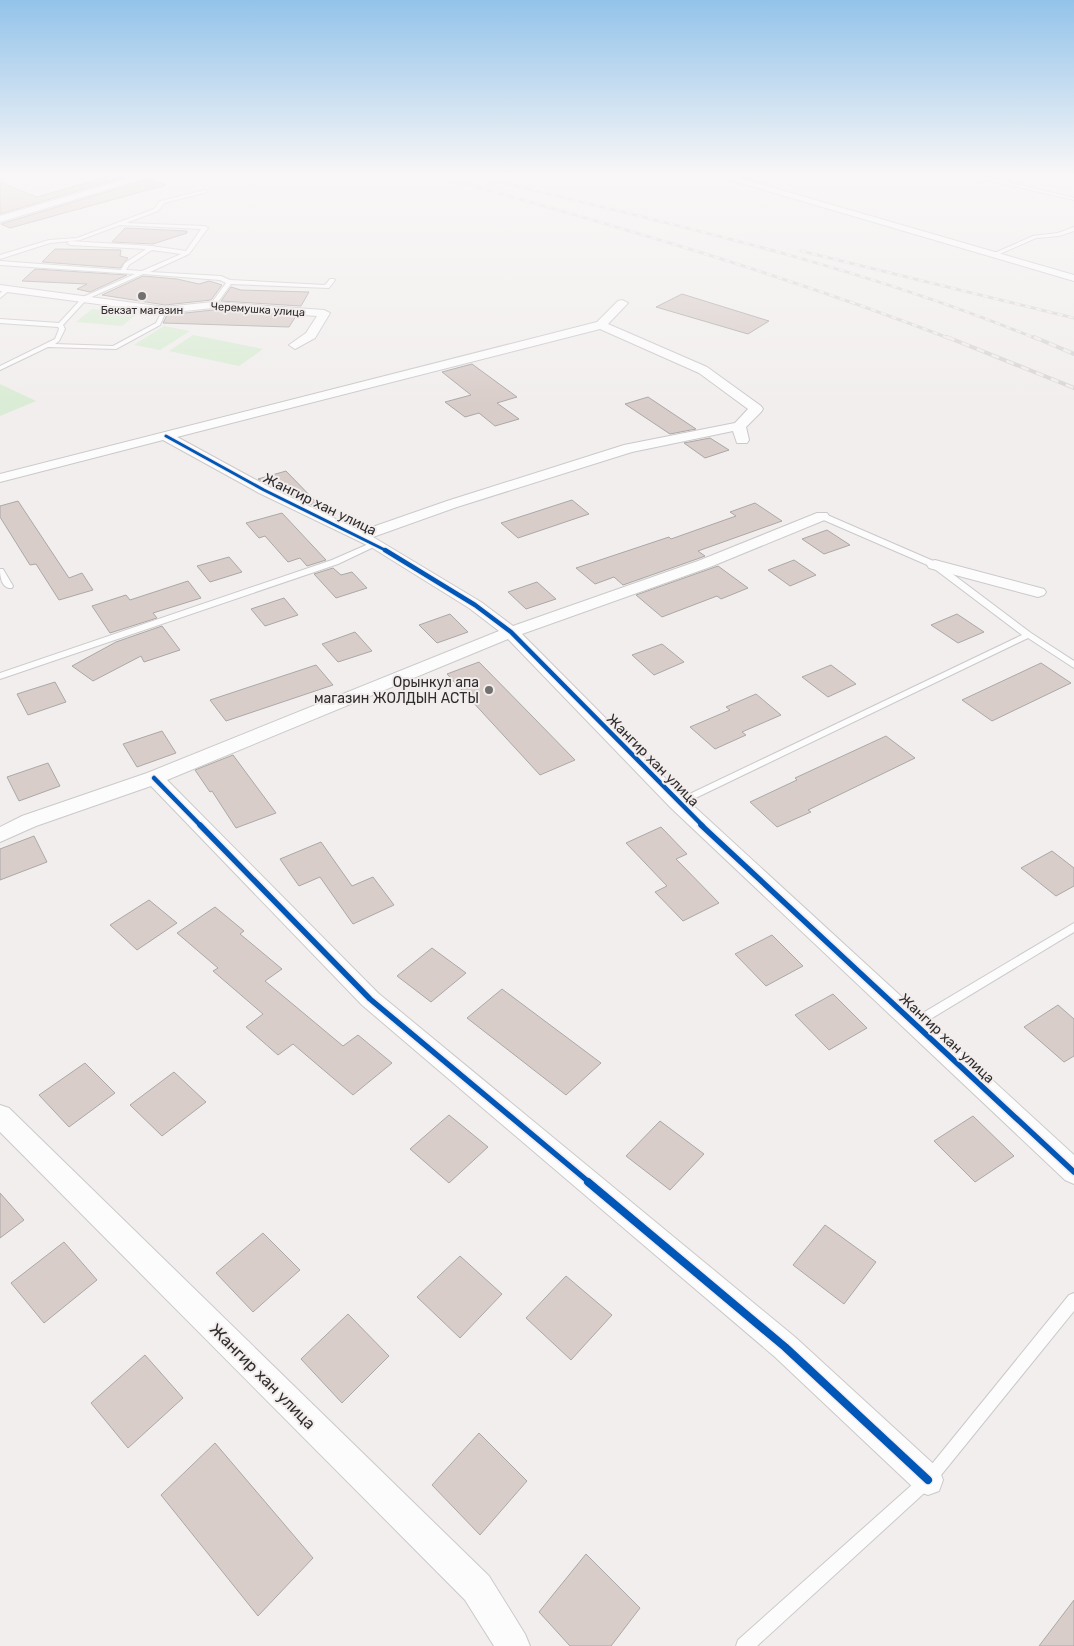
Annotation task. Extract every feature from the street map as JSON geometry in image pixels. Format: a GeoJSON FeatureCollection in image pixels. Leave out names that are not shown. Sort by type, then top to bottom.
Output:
{"type":"FeatureCollection","features":[{"type":"Feature","properties":{"kind":"street"},"geometry":{"type":"LineString","coordinates":[[979,251],[1074,278]]}},
{"type":"Feature","properties":{"kind":"street","name":"Черемушка улица"},"geometry":{"type":"LineString","coordinates":[[3,291],[85,298],[164,310],[213,305],[324,313],[311,335],[295,344]]}},
{"type":"Feature","properties":{"kind":"street"},"geometry":{"type":"LineString","coordinates":[[0,478],[541,338],[601,325],[622,302]]}},
{"type":"Feature","properties":{"kind":"street","name":"Жангир хан улица"},"geometry":{"type":"LineString","coordinates":[[360,536],[452,504],[629,448],[740,433],[756,409],[704,370],[601,325]]}},
{"type":"Feature","properties":{"kind":"street","name":"Жангир хан улица"},"geometry":{"type":"LineString","coordinates":[[166,436],[264,490],[376,544],[475,605],[511,632],[678,803],[1074,1172]]}},
{"type":"Feature","properties":{"kind":"street"},"geometry":{"type":"LineString","coordinates":[[0,835],[29,821],[154,778],[511,632],[704,564],[822,516]]}},
{"type":"Feature","properties":{"kind":"street"},"geometry":{"type":"LineString","coordinates":[[935,564],[1038,592]]}},
{"type":"Feature","properties":{"kind":"street"},"geometry":{"type":"LineString","coordinates":[[154,778],[370,998],[785,1347],[928,1480]]}},
{"type":"Feature","properties":{"kind":"street","name":"Жангир хан улица"},"geometry":{"type":"LineString","coordinates":[[0,1116],[477,1588],[513,1646]]}},
{"type":"Feature","properties":{"kind":"lane"},"geometry":{"type":"LineString","coordinates":[[0,257],[20,251]]}},
{"type":"Feature","properties":{"kind":"lane"},"geometry":{"type":"LineString","coordinates":[[123,270],[127,264],[148,251]]}},
{"type":"Feature","properties":{"kind":"lane"},"geometry":{"type":"LineString","coordinates":[[172,251],[187,253]]}},
{"type":"Feature","properties":{"kind":"lane"},"geometry":{"type":"LineString","coordinates":[[993,255],[1003,251]]}},
{"type":"Feature","properties":{"kind":"lane"},"geometry":{"type":"LineString","coordinates":[[60,325],[85,298],[187,253]]}},
{"type":"Feature","properties":{"kind":"lane"},"geometry":{"type":"LineString","coordinates":[[0,262],[221,278],[228,282],[327,287],[332,280]]}},
{"type":"Feature","properties":{"kind":"lane"},"geometry":{"type":"LineString","coordinates":[[213,305],[228,282]]}},
{"type":"Feature","properties":{"kind":"lane"},"geometry":{"type":"LineString","coordinates":[[46,345],[114,348],[158,324],[164,310]]}},
{"type":"Feature","properties":{"kind":"lane"},"geometry":{"type":"LineString","coordinates":[[0,321],[60,325]]}},
{"type":"Feature","properties":{"kind":"lane"},"geometry":{"type":"LineString","coordinates":[[0,368],[57,340],[62,329],[60,325]]}},
{"type":"Feature","properties":{"kind":"lane"},"geometry":{"type":"LineString","coordinates":[[822,516],[935,564],[1028,636],[1074,665]]}},
{"type":"Feature","properties":{"kind":"lane"},"geometry":{"type":"LineString","coordinates":[[0,676],[335,562],[376,544]]}},
{"type":"Feature","properties":{"kind":"lane"},"geometry":{"type":"LineString","coordinates":[[0,571],[9,586]]}},
{"type":"Feature","properties":{"kind":"lane"},"geometry":{"type":"LineString","coordinates":[[678,803],[1028,636]]}},
{"type":"Feature","properties":{"kind":"lane"},"geometry":{"type":"LineString","coordinates":[[915,1024],[1074,927]]}},
{"type":"Feature","properties":{"kind":"lane"},"geometry":{"type":"LineString","coordinates":[[744,1646],[928,1480],[1074,1300]]}},
{"type":"Feature","properties":{"kind":"green space"},"geometry":{"type":"Polygon","coordinates":[[[92,309],[137,314],[122,326],[76,322],[92,309]]]}},
{"type":"Feature","properties":{"kind":"green space"},"geometry":{"type":"Polygon","coordinates":[[[164,326],[190,331],[160,350],[134,345],[164,326]]]}},
{"type":"Feature","properties":{"kind":"green space"},"geometry":{"type":"Polygon","coordinates":[[[193,335],[263,349],[239,366],[169,351],[193,335]]]}},
{"type":"Feature","properties":{"kind":"green space"},"geometry":{"type":"Polygon","coordinates":[[[0,384],[36,401],[0,416],[0,384]]]}},
{"type":"Feature","properties":{"kind":"building"},"geometry":{"type":"Polygon","coordinates":[[[53,251],[121,251],[120,256],[128,258],[120,268],[42,262],[53,251]]]}},
{"type":"Feature","properties":{"kind":"building"},"geometry":{"type":"Polygon","coordinates":[[[35,269],[127,275],[90,292],[77,289],[87,284],[22,281],[35,269]]]}},
{"type":"Feature","properties":{"kind":"building"},"geometry":{"type":"Polygon","coordinates":[[[143,276],[177,279],[199,284],[209,281],[222,285],[211,300],[165,305],[102,295],[143,276]]]}},
{"type":"Feature","properties":{"kind":"building"},"geometry":{"type":"Polygon","coordinates":[[[231,287],[241,290],[309,292],[301,306],[221,301],[231,287]]]}},
{"type":"Feature","properties":{"kind":"building"},"geometry":{"type":"Polygon","coordinates":[[[682,294],[769,321],[748,334],[656,307],[682,294]]]}},
{"type":"Feature","properties":{"kind":"building"},"geometry":{"type":"Polygon","coordinates":[[[213,310],[296,316],[289,327],[163,323],[167,315],[213,310]]]}},
{"type":"Feature","properties":{"kind":"building"},"geometry":{"type":"Polygon","coordinates":[[[472,364],[517,397],[497,403],[519,419],[495,426],[479,413],[465,417],[445,402],[471,395],[442,372],[472,364]]]}},
{"type":"Feature","properties":{"kind":"building"},"geometry":{"type":"Polygon","coordinates":[[[648,397],[696,429],[670,434],[625,404],[648,397]]]}},
{"type":"Feature","properties":{"kind":"building"},"geometry":{"type":"Polygon","coordinates":[[[710,438],[729,450],[705,458],[684,443],[710,438]]]}},
{"type":"Feature","properties":{"kind":"building"},"geometry":{"type":"Polygon","coordinates":[[[286,471],[319,505],[314,506],[258,479],[286,471]]]}},
{"type":"Feature","properties":{"kind":"building"},"geometry":{"type":"Polygon","coordinates":[[[572,500],[589,514],[518,538],[501,523],[572,500]]]}},
{"type":"Feature","properties":{"kind":"building"},"geometry":{"type":"Polygon","coordinates":[[[18,501],[69,578],[82,573],[93,590],[59,600],[36,564],[30,565],[0,517],[0,506],[18,501]]]}},
{"type":"Feature","properties":{"kind":"building"},"geometry":{"type":"Polygon","coordinates":[[[755,503],[782,521],[698,551],[705,556],[697,559],[623,585],[614,577],[595,584],[576,568],[669,537],[671,539],[736,516],[730,512],[755,503]]]}},
{"type":"Feature","properties":{"kind":"building"},"geometry":{"type":"Polygon","coordinates":[[[282,513],[326,560],[307,566],[300,558],[288,562],[265,536],[259,538],[246,523],[282,513]]]}},
{"type":"Feature","properties":{"kind":"building"},"geometry":{"type":"Polygon","coordinates":[[[827,530],[850,545],[824,554],[802,539],[827,530]]]}},
{"type":"Feature","properties":{"kind":"building"},"geometry":{"type":"Polygon","coordinates":[[[229,557],[242,572],[210,582],[197,566],[229,557]]]}},
{"type":"Feature","properties":{"kind":"building"},"geometry":{"type":"Polygon","coordinates":[[[794,560],[816,575],[790,586],[768,570],[794,560]]]}},
{"type":"Feature","properties":{"kind":"building"},"geometry":{"type":"Polygon","coordinates":[[[718,566],[748,588],[721,599],[717,596],[662,617],[636,595],[718,566]]]}},
{"type":"Feature","properties":{"kind":"building"},"geometry":{"type":"Polygon","coordinates":[[[333,568],[341,575],[352,572],[367,588],[336,598],[314,574],[333,568]]]}},
{"type":"Feature","properties":{"kind":"building"},"geometry":{"type":"Polygon","coordinates":[[[188,581],[201,598],[153,613],[157,618],[110,633],[92,606],[126,595],[130,600],[188,581]]]}},
{"type":"Feature","properties":{"kind":"building"},"geometry":{"type":"Polygon","coordinates":[[[537,582],[556,599],[526,609],[508,592],[537,582]]]}},
{"type":"Feature","properties":{"kind":"building"},"geometry":{"type":"Polygon","coordinates":[[[284,598],[298,615],[265,626],[251,609],[284,598]]]}},
{"type":"Feature","properties":{"kind":"building"},"geometry":{"type":"Polygon","coordinates":[[[450,614],[468,632],[437,643],[419,625],[450,614]]]}},
{"type":"Feature","properties":{"kind":"building"},"geometry":{"type":"Polygon","coordinates":[[[957,614],[984,632],[958,643],[931,625],[957,614]]]}},
{"type":"Feature","properties":{"kind":"building"},"geometry":{"type":"Polygon","coordinates":[[[162,626],[180,650],[144,662],[141,656],[93,681],[72,666],[116,642],[162,626]]]}},
{"type":"Feature","properties":{"kind":"building"},"geometry":{"type":"Polygon","coordinates":[[[355,632],[372,651],[338,662],[322,644],[355,632]]]}},
{"type":"Feature","properties":{"kind":"building"},"geometry":{"type":"Polygon","coordinates":[[[662,644],[684,662],[654,675],[632,655],[662,644]]]}},
{"type":"Feature","properties":{"kind":"building"},"geometry":{"type":"Polygon","coordinates":[[[479,662],[575,760],[540,775],[447,674],[479,662]]]}},
{"type":"Feature","properties":{"kind":"building"},"geometry":{"type":"Polygon","coordinates":[[[1041,663],[1071,683],[992,721],[962,700],[1041,663]]]}},
{"type":"Feature","properties":{"kind":"building"},"geometry":{"type":"Polygon","coordinates":[[[316,665],[333,685],[226,721],[210,700],[316,665]]]}},
{"type":"Feature","properties":{"kind":"building"},"geometry":{"type":"Polygon","coordinates":[[[831,665],[856,684],[828,697],[802,677],[831,665]]]}},
{"type":"Feature","properties":{"kind":"building"},"geometry":{"type":"Polygon","coordinates":[[[55,682],[66,702],[28,715],[17,694],[55,682]]]}},
{"type":"Feature","properties":{"kind":"building"},"geometry":{"type":"Polygon","coordinates":[[[756,694],[781,715],[742,732],[746,735],[715,749],[690,727],[730,710],[726,707],[756,694]]]}},
{"type":"Feature","properties":{"kind":"building"},"geometry":{"type":"Polygon","coordinates":[[[162,731],[176,753],[137,767],[123,744],[162,731]]]}},
{"type":"Feature","properties":{"kind":"building"},"geometry":{"type":"Polygon","coordinates":[[[886,736],[915,758],[808,810],[811,812],[777,827],[750,802],[797,780],[795,778],[886,736]]]}},
{"type":"Feature","properties":{"kind":"building"},"geometry":{"type":"Polygon","coordinates":[[[233,755],[276,813],[236,828],[212,791],[210,792],[195,770],[233,755]]]}},
{"type":"Feature","properties":{"kind":"building"},"geometry":{"type":"Polygon","coordinates":[[[48,763],[60,786],[19,801],[7,777],[48,763]]]}},
{"type":"Feature","properties":{"kind":"building"},"geometry":{"type":"Polygon","coordinates":[[[661,827],[687,854],[676,859],[719,903],[683,921],[655,892],[667,886],[626,843],[661,827]]]}},
{"type":"Feature","properties":{"kind":"building"},"geometry":{"type":"Polygon","coordinates":[[[34,836],[47,862],[0,880],[0,849],[34,836]]]}},
{"type":"Feature","properties":{"kind":"building"},"geometry":{"type":"Polygon","coordinates":[[[321,842],[352,886],[373,877],[394,905],[353,924],[320,877],[299,886],[280,859],[321,842]]]}},
{"type":"Feature","properties":{"kind":"building"},"geometry":{"type":"Polygon","coordinates":[[[1052,851],[1074,868],[1074,886],[1056,896],[1021,868],[1052,851]]]}},
{"type":"Feature","properties":{"kind":"building"},"geometry":{"type":"Polygon","coordinates":[[[149,900],[177,923],[137,950],[110,925],[149,900]]]}},
{"type":"Feature","properties":{"kind":"building"},"geometry":{"type":"Polygon","coordinates":[[[215,907],[244,931],[240,934],[282,969],[265,981],[343,1046],[358,1035],[392,1063],[353,1095],[293,1044],[278,1055],[246,1027],[263,1014],[213,971],[218,968],[177,933],[215,907]]]}},
{"type":"Feature","properties":{"kind":"building"},"geometry":{"type":"Polygon","coordinates":[[[772,935],[803,966],[766,986],[735,954],[772,935]]]}},
{"type":"Feature","properties":{"kind":"building"},"geometry":{"type":"Polygon","coordinates":[[[432,948],[466,973],[431,1002],[397,976],[432,948]]]}},
{"type":"Feature","properties":{"kind":"building"},"geometry":{"type":"Polygon","coordinates":[[[502,989],[601,1063],[566,1095],[467,1018],[502,989]]]}},
{"type":"Feature","properties":{"kind":"building"},"geometry":{"type":"Polygon","coordinates":[[[833,994],[867,1028],[829,1050],[795,1015],[833,994]]]}},
{"type":"Feature","properties":{"kind":"building"},"geometry":{"type":"Polygon","coordinates":[[[1058,1005],[1074,1019],[1074,1056],[1064,1062],[1024,1027],[1058,1005]]]}},
{"type":"Feature","properties":{"kind":"building"},"geometry":{"type":"Polygon","coordinates":[[[85,1063],[115,1093],[69,1127],[39,1095],[85,1063]]]}},
{"type":"Feature","properties":{"kind":"building"},"geometry":{"type":"Polygon","coordinates":[[[174,1072],[206,1102],[162,1136],[130,1105],[174,1072]]]}},
{"type":"Feature","properties":{"kind":"building"},"geometry":{"type":"Polygon","coordinates":[[[449,1115],[488,1147],[449,1183],[410,1149],[449,1115]]]}},
{"type":"Feature","properties":{"kind":"building"},"geometry":{"type":"Polygon","coordinates":[[[973,1116],[1014,1156],[975,1182],[934,1141],[973,1116]]]}},
{"type":"Feature","properties":{"kind":"building"},"geometry":{"type":"Polygon","coordinates":[[[660,1121],[704,1154],[670,1190],[626,1156],[660,1121]]]}},
{"type":"Feature","properties":{"kind":"building"},"geometry":{"type":"Polygon","coordinates":[[[0,1193],[24,1220],[0,1238],[0,1193]]]}},
{"type":"Feature","properties":{"kind":"building"},"geometry":{"type":"Polygon","coordinates":[[[825,1225],[876,1262],[844,1304],[793,1265],[825,1225]]]}},
{"type":"Feature","properties":{"kind":"building"},"geometry":{"type":"Polygon","coordinates":[[[263,1233],[300,1270],[253,1312],[216,1273],[263,1233]]]}},
{"type":"Feature","properties":{"kind":"building"},"geometry":{"type":"Polygon","coordinates":[[[64,1242],[97,1280],[44,1323],[11,1283],[64,1242]]]}},
{"type":"Feature","properties":{"kind":"building"},"geometry":{"type":"Polygon","coordinates":[[[460,1256],[502,1294],[460,1338],[417,1297],[460,1256]]]}},
{"type":"Feature","properties":{"kind":"building"},"geometry":{"type":"Polygon","coordinates":[[[566,1276],[612,1315],[571,1360],[526,1318],[566,1276]]]}},
{"type":"Feature","properties":{"kind":"building"},"geometry":{"type":"Polygon","coordinates":[[[348,1314],[389,1356],[342,1403],[301,1359],[348,1314]]]}},
{"type":"Feature","properties":{"kind":"building"},"geometry":{"type":"Polygon","coordinates":[[[145,1355],[183,1398],[128,1448],[91,1403],[145,1355]]]}},
{"type":"Feature","properties":{"kind":"building"},"geometry":{"type":"Polygon","coordinates":[[[479,1433],[527,1481],[480,1535],[432,1485],[479,1433]]]}},
{"type":"Feature","properties":{"kind":"building"},"geometry":{"type":"Polygon","coordinates":[[[215,1443],[313,1558],[258,1616],[161,1495],[215,1443]]]}},
{"type":"Feature","properties":{"kind":"building"},"geometry":{"type":"Polygon","coordinates":[[[586,1554],[640,1608],[611,1646],[570,1646],[539,1612],[586,1554]]]}},
{"type":"Feature","properties":{"kind":"building"},"geometry":{"type":"Polygon","coordinates":[[[1074,1600],[1074,1646],[1039,1646],[1074,1600]]]}},
{"type":"Feature","properties":{"kind":"railway"},"geometry":{"type":"LineString","coordinates":[[695,251],[822,292],[951,339]]}},
{"type":"Feature","properties":{"kind":"railway"},"geometry":{"type":"LineString","coordinates":[[772,251],[897,288],[968,312],[1037,339]]}},
{"type":"Feature","properties":{"kind":"railway"},"geometry":{"type":"LineString","coordinates":[[801,251],[1074,318]]}},
{"type":"Feature","properties":{"kind":"railway"},"geometry":{"type":"LineString","coordinates":[[947,337],[1074,388]]}},
{"type":"Feature","properties":{"kind":"railway"},"geometry":{"type":"LineString","coordinates":[[1034,337],[1074,354]]}},
{"type":"Feature","properties":{"kind":"cycle path"},"geometry":{"type":"LineString","coordinates":[[166,436],[264,490],[376,544],[475,605],[511,632],[678,803],[1074,1172]]}},
{"type":"Feature","properties":{"kind":"cycle path"},"geometry":{"type":"LineString","coordinates":[[154,778],[370,999],[785,1347],[928,1480]]}},
{"type":"Feature","properties":{"kind":"place","name":"Бекзат магазин"},"geometry":{"type":"Point","coordinates":[142,296]}},
{"type":"Feature","properties":{"kind":"place","name":"Орынкул апа магазин ЖОЛДЫН АСТЫ"},"geometry":{"type":"Point","coordinates":[489,690]}}]}
